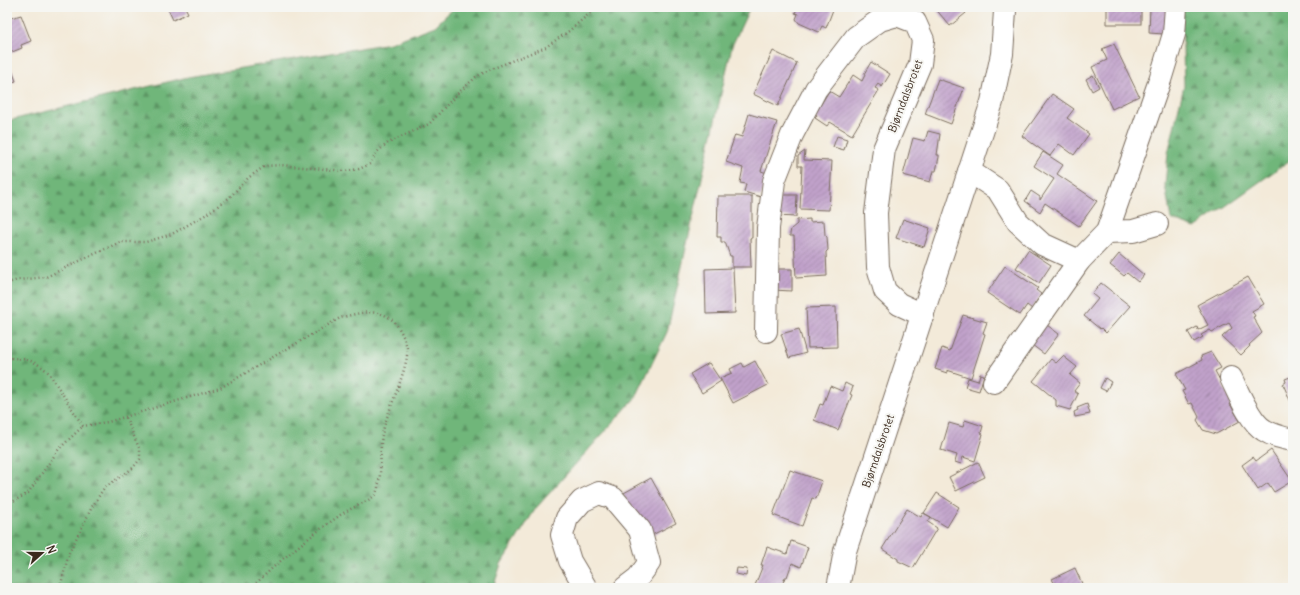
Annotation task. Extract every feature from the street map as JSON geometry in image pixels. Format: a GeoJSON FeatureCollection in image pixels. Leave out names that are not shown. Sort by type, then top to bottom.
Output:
{"type":"FeatureCollection","features":[{"type":"Feature","properties":{"kind":"street","name":"Bjørndalsbrotet"},"geometry":{"type":"LineString","coordinates":[[838,588],[845,551],[992,102],[1002,54],[1004,7]]}},
{"type":"Feature","properties":{"kind":"street"},"geometry":{"type":"LineString","coordinates":[[994,382],[1078,261],[1107,232],[1160,80],[1174,34],[1176,7]]}},
{"type":"Feature","properties":{"kind":"street","name":"Bjørndalsbrotet"},"geometry":{"type":"LineString","coordinates":[[766,331],[768,228],[774,181],[792,135],[816,89],[856,37],[880,20],[897,15],[915,22],[923,40],[920,64],[884,149],[876,213],[878,267],[885,291],[899,304],[923,315]]}},
{"type":"Feature","properties":{"kind":"street"},"geometry":{"type":"LineString","coordinates":[[969,171],[998,190],[1018,222],[1042,244],[1078,261]]}},
{"type":"Feature","properties":{"kind":"street"},"geometry":{"type":"LineString","coordinates":[[1107,232],[1133,231],[1157,224]]}},
{"type":"Feature","properties":{"kind":"street"},"geometry":{"type":"LineString","coordinates":[[1231,378],[1249,413],[1262,430],[1277,437],[1293,440]]}},
{"type":"Feature","properties":{"kind":"street"},"geometry":{"type":"LineString","coordinates":[[586,588],[570,561],[562,536],[567,518],[582,501],[600,493],[613,498],[640,530],[646,551],[649,563],[638,578],[625,588]]}},
{"type":"Feature","properties":{"kind":"path"},"geometry":{"type":"LineString","coordinates":[[7,283],[18,280],[46,277],[120,242],[146,242],[172,234],[205,215],[229,198],[248,178],[265,166],[281,165],[345,170],[359,169],[370,164],[377,152],[388,143],[429,124],[458,93],[476,78],[489,70],[546,47],[569,31],[595,7]]}},
{"type":"Feature","properties":{"kind":"path"},"geometry":{"type":"LineString","coordinates":[[7,505],[28,493],[59,449],[83,426],[108,422],[220,388],[340,318],[358,312],[376,312],[391,318],[401,330],[407,349],[405,366],[386,419],[382,436],[378,486],[375,495],[368,500],[346,510],[321,528],[250,588]]}},
{"type":"Feature","properties":{"kind":"path"},"geometry":{"type":"LineString","coordinates":[[7,358],[22,358],[34,362],[50,373],[83,426]]}},
{"type":"Feature","properties":{"kind":"path"},"geometry":{"type":"LineString","coordinates":[[60,588],[69,553],[92,507],[104,488],[133,468],[140,459],[140,450],[125,416]]}},
{"type":"Feature","properties":{"kind":"green space"},"geometry":{"type":"Polygon","coordinates":[[[455,7],[750,7],[732,46],[667,332],[636,397],[536,508],[501,564],[493,588],[7,588],[7,121],[188,77],[390,43],[435,26],[455,7]]]}},
{"type":"Feature","properties":{"kind":"green space"},"geometry":{"type":"Polygon","coordinates":[[[1182,7],[1293,7],[1293,158],[1195,228],[1171,219],[1165,185],[1168,153],[1184,86],[1182,7]]]}},
{"type":"Feature","properties":{"kind":"building"},"geometry":{"type":"Polygon","coordinates":[[[173,7],[185,7],[188,13],[173,20],[168,9],[173,7]]]}},
{"type":"Feature","properties":{"kind":"building"},"geometry":{"type":"Polygon","coordinates":[[[798,7],[834,7],[826,28],[822,26],[819,32],[799,23],[796,19],[798,14],[795,13],[798,7]]]}},
{"type":"Feature","properties":{"kind":"building"},"geometry":{"type":"Polygon","coordinates":[[[934,7],[962,7],[966,13],[950,26],[934,7]]]}},
{"type":"Feature","properties":{"kind":"building"},"geometry":{"type":"Polygon","coordinates":[[[1107,7],[1141,7],[1141,24],[1107,24],[1107,7]]]}},
{"type":"Feature","properties":{"kind":"building"},"geometry":{"type":"Polygon","coordinates":[[[1150,7],[1170,7],[1164,34],[1149,33],[1150,7]]]}},
{"type":"Feature","properties":{"kind":"building"},"geometry":{"type":"Polygon","coordinates":[[[9,12],[11,18],[21,15],[31,41],[21,45],[22,48],[7,54],[7,13],[9,12]]]}},
{"type":"Feature","properties":{"kind":"building"},"geometry":{"type":"Polygon","coordinates":[[[1114,44],[1139,96],[1112,109],[1092,67],[1107,60],[1102,49],[1114,44]]]}},
{"type":"Feature","properties":{"kind":"building"},"geometry":{"type":"Polygon","coordinates":[[[773,51],[797,63],[778,106],[753,94],[773,51]]]}},
{"type":"Feature","properties":{"kind":"building"},"geometry":{"type":"Polygon","coordinates":[[[871,62],[890,74],[882,87],[878,84],[875,88],[879,90],[852,135],[830,122],[827,126],[815,118],[817,115],[815,114],[829,91],[839,97],[853,75],[862,81],[871,62]]]}},
{"type":"Feature","properties":{"kind":"building"},"geometry":{"type":"Polygon","coordinates":[[[10,65],[16,81],[7,84],[7,67],[10,65]]]}},
{"type":"Feature","properties":{"kind":"building"},"geometry":{"type":"Polygon","coordinates":[[[1093,75],[1099,87],[1092,91],[1086,79],[1093,75]]]}},
{"type":"Feature","properties":{"kind":"building"},"geometry":{"type":"Polygon","coordinates":[[[938,79],[964,88],[951,124],[925,114],[938,79]]]}},
{"type":"Feature","properties":{"kind":"building"},"geometry":{"type":"Polygon","coordinates":[[[1052,94],[1074,109],[1067,118],[1089,134],[1074,155],[1059,144],[1050,156],[1022,136],[1052,94]]]}},
{"type":"Feature","properties":{"kind":"building"},"geometry":{"type":"Polygon","coordinates":[[[749,114],[777,122],[761,171],[767,173],[761,197],[744,192],[746,184],[740,183],[743,168],[726,162],[735,135],[742,137],[749,114]]]}},
{"type":"Feature","properties":{"kind":"building"},"geometry":{"type":"Polygon","coordinates":[[[928,131],[940,134],[937,155],[939,155],[939,157],[936,171],[933,171],[930,182],[903,175],[913,138],[925,141],[928,131]]]}},
{"type":"Feature","properties":{"kind":"building"},"geometry":{"type":"Polygon","coordinates":[[[837,136],[847,139],[844,150],[833,147],[837,136]]]}},
{"type":"Feature","properties":{"kind":"building"},"geometry":{"type":"Polygon","coordinates":[[[805,151],[804,160],[832,161],[829,210],[800,209],[802,166],[798,166],[798,156],[805,151]]]}},
{"type":"Feature","properties":{"kind":"building"},"geometry":{"type":"Polygon","coordinates":[[[1043,152],[1063,165],[1057,174],[1097,201],[1079,226],[1045,203],[1040,212],[1025,201],[1031,191],[1040,197],[1040,200],[1054,179],[1034,166],[1043,152]]]}},
{"type":"Feature","properties":{"kind":"building"},"geometry":{"type":"Polygon","coordinates":[[[779,195],[797,195],[796,217],[777,216],[779,195]]]}},
{"type":"Feature","properties":{"kind":"building"},"geometry":{"type":"Polygon","coordinates":[[[718,196],[752,196],[752,238],[750,238],[751,267],[732,267],[732,256],[730,256],[725,242],[721,242],[721,237],[717,237],[718,196]]]}},
{"type":"Feature","properties":{"kind":"building"},"geometry":{"type":"Polygon","coordinates":[[[810,219],[810,222],[824,221],[828,250],[826,252],[827,276],[796,278],[794,236],[790,236],[791,229],[797,224],[797,220],[810,219]]]}},
{"type":"Feature","properties":{"kind":"building"},"geometry":{"type":"Polygon","coordinates":[[[903,219],[930,228],[924,247],[896,238],[903,219]]]}},
{"type":"Feature","properties":{"kind":"building"},"geometry":{"type":"Polygon","coordinates":[[[1028,250],[1051,265],[1039,283],[1016,268],[1028,250]]]}},
{"type":"Feature","properties":{"kind":"building"},"geometry":{"type":"Polygon","coordinates":[[[1119,254],[1144,275],[1138,282],[1127,273],[1124,276],[1110,265],[1119,254]]]}},
{"type":"Feature","properties":{"kind":"building"},"geometry":{"type":"Polygon","coordinates":[[[1005,266],[1038,288],[1036,290],[1041,294],[1032,309],[1027,305],[1020,315],[987,293],[1005,266]]]}},
{"type":"Feature","properties":{"kind":"building"},"geometry":{"type":"Polygon","coordinates":[[[733,268],[735,313],[706,314],[705,269],[733,268]]]}},
{"type":"Feature","properties":{"kind":"building"},"geometry":{"type":"Polygon","coordinates":[[[774,269],[792,269],[792,291],[773,290],[774,269]]]}},
{"type":"Feature","properties":{"kind":"building"},"geometry":{"type":"Polygon","coordinates":[[[1248,277],[1264,304],[1252,311],[1255,316],[1253,317],[1262,333],[1241,355],[1222,337],[1232,328],[1229,323],[1212,332],[1210,330],[1201,335],[1203,337],[1194,342],[1188,332],[1197,327],[1198,330],[1208,325],[1197,305],[1248,277]]]}},
{"type":"Feature","properties":{"kind":"building"},"geometry":{"type":"Polygon","coordinates":[[[1101,283],[1130,306],[1106,333],[1084,316],[1098,299],[1092,294],[1101,283]]]}},
{"type":"Feature","properties":{"kind":"building"},"geometry":{"type":"Polygon","coordinates":[[[836,307],[837,347],[808,348],[806,308],[836,307]]]}},
{"type":"Feature","properties":{"kind":"building"},"geometry":{"type":"Polygon","coordinates":[[[963,315],[987,322],[983,333],[985,334],[971,378],[947,370],[947,373],[935,369],[942,348],[950,351],[963,315]]]}},
{"type":"Feature","properties":{"kind":"building"},"geometry":{"type":"Polygon","coordinates":[[[1043,322],[1059,334],[1044,354],[1028,342],[1043,322]]]}},
{"type":"Feature","properties":{"kind":"building"},"geometry":{"type":"Polygon","coordinates":[[[799,329],[806,353],[789,358],[781,334],[799,329]]]}},
{"type":"Feature","properties":{"kind":"building"},"geometry":{"type":"Polygon","coordinates":[[[1211,352],[1221,368],[1215,371],[1232,403],[1230,404],[1240,421],[1216,434],[1203,430],[1197,420],[1199,417],[1192,403],[1189,404],[1182,391],[1185,390],[1176,374],[1202,360],[1201,356],[1211,352]]]}},
{"type":"Feature","properties":{"kind":"building"},"geometry":{"type":"Polygon","coordinates":[[[1063,356],[1077,367],[1070,375],[1080,383],[1074,391],[1078,394],[1070,410],[1056,406],[1056,400],[1033,381],[1051,359],[1056,363],[1063,356]]]}},
{"type":"Feature","properties":{"kind":"building"},"geometry":{"type":"Polygon","coordinates":[[[755,361],[768,385],[733,403],[720,378],[732,373],[730,369],[742,363],[744,367],[755,361]]]}},
{"type":"Feature","properties":{"kind":"building"},"geometry":{"type":"Polygon","coordinates":[[[709,363],[721,381],[702,393],[690,374],[709,363]]]}},
{"type":"Feature","properties":{"kind":"building"},"geometry":{"type":"Polygon","coordinates":[[[980,374],[984,375],[979,391],[965,387],[968,378],[978,381],[980,374]]]}},
{"type":"Feature","properties":{"kind":"building"},"geometry":{"type":"Polygon","coordinates":[[[1293,376],[1293,407],[1283,384],[1286,382],[1285,379],[1293,376]]]}},
{"type":"Feature","properties":{"kind":"building"},"geometry":{"type":"Polygon","coordinates":[[[1105,378],[1111,382],[1106,391],[1100,388],[1105,378]]]}},
{"type":"Feature","properties":{"kind":"building"},"geometry":{"type":"Polygon","coordinates":[[[845,383],[853,387],[850,394],[852,395],[838,430],[814,420],[820,404],[823,405],[830,386],[842,391],[845,383]]]}},
{"type":"Feature","properties":{"kind":"building"},"geometry":{"type":"Polygon","coordinates":[[[1087,404],[1090,414],[1075,417],[1074,412],[1078,410],[1077,408],[1087,404]]]}},
{"type":"Feature","properties":{"kind":"building"},"geometry":{"type":"Polygon","coordinates":[[[965,420],[983,426],[981,433],[983,434],[975,461],[963,457],[961,464],[955,462],[957,455],[941,450],[949,423],[963,427],[965,420]]]}},
{"type":"Feature","properties":{"kind":"building"},"geometry":{"type":"Polygon","coordinates":[[[1271,450],[1292,481],[1274,492],[1268,483],[1258,490],[1242,465],[1253,457],[1256,461],[1271,450]]]}},
{"type":"Feature","properties":{"kind":"building"},"geometry":{"type":"Polygon","coordinates":[[[978,462],[985,477],[956,491],[949,477],[978,462]]]}},
{"type":"Feature","properties":{"kind":"building"},"geometry":{"type":"Polygon","coordinates":[[[790,470],[822,481],[816,499],[812,498],[802,526],[773,515],[790,470]]]}},
{"type":"Feature","properties":{"kind":"building"},"geometry":{"type":"Polygon","coordinates":[[[651,478],[676,523],[648,537],[622,494],[651,478]]]}},
{"type":"Feature","properties":{"kind":"building"},"geometry":{"type":"Polygon","coordinates":[[[937,493],[959,507],[947,527],[924,513],[937,493]]]}},
{"type":"Feature","properties":{"kind":"building"},"geometry":{"type":"Polygon","coordinates":[[[907,509],[921,517],[923,513],[931,517],[928,522],[937,528],[913,568],[898,561],[898,559],[882,549],[907,509]]]}},
{"type":"Feature","properties":{"kind":"building"},"geometry":{"type":"Polygon","coordinates":[[[791,541],[808,547],[801,567],[792,563],[781,588],[754,588],[763,565],[761,565],[767,547],[787,554],[791,541]]]}},
{"type":"Feature","properties":{"kind":"building"},"geometry":{"type":"Polygon","coordinates":[[[737,568],[747,569],[746,576],[736,574],[737,568]]]}},
{"type":"Feature","properties":{"kind":"building"},"geometry":{"type":"Polygon","coordinates":[[[1075,568],[1084,588],[1057,588],[1052,579],[1075,568]]]}}]}
